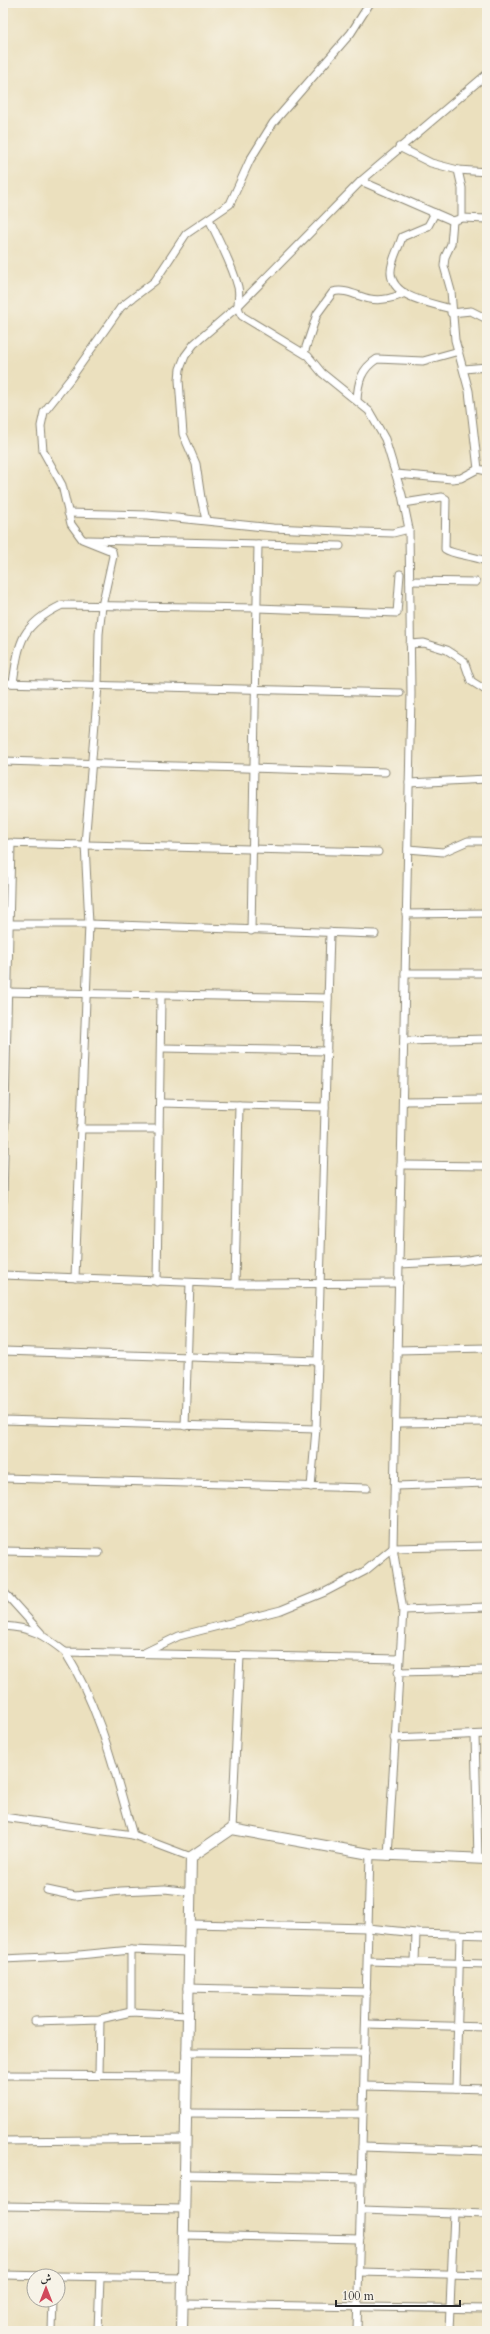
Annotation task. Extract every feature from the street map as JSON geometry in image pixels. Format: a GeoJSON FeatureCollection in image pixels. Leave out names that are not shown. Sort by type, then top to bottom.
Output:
{"type":"FeatureCollection","features":[{"type":"Feature","properties":{"kind":"street"},"geometry":{"type":"LineString","coordinates":[[75,1278],[85,993],[89,924],[85,844],[98,686],[102,606],[113,556],[112,551],[82,539],[71,524],[62,485],[43,451],[41,426],[44,412],[71,378],[121,307],[155,281],[186,234],[230,204],[250,160],[273,122],[351,33],[370,3]]}},
{"type":"Feature","properties":{"kind":"street"},"geometry":{"type":"LineString","coordinates":[[206,520],[200,498],[196,464],[183,434],[180,369],[185,356],[194,344],[237,308],[361,181],[487,74]]}},
{"type":"Feature","properties":{"kind":"street"},"geometry":{"type":"LineString","coordinates":[[399,148],[431,163],[458,170],[487,172]]}},
{"type":"Feature","properties":{"kind":"street"},"geometry":{"type":"LineString","coordinates":[[458,170],[462,188],[462,218]]}},
{"type":"Feature","properties":{"kind":"street"},"geometry":{"type":"LineString","coordinates":[[361,181],[453,221],[462,218],[487,219]]}},
{"type":"Feature","properties":{"kind":"street"},"geometry":{"type":"LineString","coordinates":[[435,213],[428,226],[402,237],[391,273],[396,288],[451,311],[471,311],[487,319]]}},
{"type":"Feature","properties":{"kind":"street"},"geometry":{"type":"LineString","coordinates":[[209,219],[234,276],[238,292],[237,308],[242,316],[304,353],[322,373],[369,411],[385,438],[404,503],[409,529],[410,644],[408,849],[393,1548],[403,1610],[398,1672],[388,1856]]}},
{"type":"Feature","properties":{"kind":"street"},"geometry":{"type":"LineString","coordinates":[[453,221],[451,244],[444,261],[451,291],[451,311],[455,340],[464,369],[470,399],[478,469]]}},
{"type":"Feature","properties":{"kind":"street"},"geometry":{"type":"LineString","coordinates":[[304,353],[317,314],[333,292],[340,290],[372,299],[394,298],[405,293]]}},
{"type":"Feature","properties":{"kind":"street"},"geometry":{"type":"LineString","coordinates":[[357,400],[359,381],[362,374],[377,359],[423,361],[459,351]]}},
{"type":"Feature","properties":{"kind":"street"},"geometry":{"type":"LineString","coordinates":[[464,369],[487,367]]}},
{"type":"Feature","properties":{"kind":"street"},"geometry":{"type":"LineString","coordinates":[[396,474],[452,479],[461,478],[478,469],[487,471]]}},
{"type":"Feature","properties":{"kind":"street"},"geometry":{"type":"LineString","coordinates":[[404,503],[442,497],[446,499],[445,549],[457,554],[483,559],[487,564]]}},
{"type":"Feature","properties":{"kind":"street"},"geometry":{"type":"LineString","coordinates":[[68,513],[206,520],[254,526],[361,532],[393,533],[409,529]]}},
{"type":"Feature","properties":{"kind":"street"},"geometry":{"type":"LineString","coordinates":[[82,539],[340,546]]}},
{"type":"Feature","properties":{"kind":"street"},"geometry":{"type":"LineString","coordinates":[[251,931],[258,544]]}},
{"type":"Feature","properties":{"kind":"street"},"geometry":{"type":"LineString","coordinates":[[13,683],[19,647],[30,625],[47,612],[62,605],[257,608],[397,613],[400,574]]}},
{"type":"Feature","properties":{"kind":"street"},"geometry":{"type":"LineString","coordinates":[[410,581],[476,582]]}},
{"type":"Feature","properties":{"kind":"street"},"geometry":{"type":"LineString","coordinates":[[410,644],[424,643],[447,650],[464,661],[470,681],[487,691]]}},
{"type":"Feature","properties":{"kind":"street"},"geometry":{"type":"LineString","coordinates":[[3,683],[255,688],[400,693]]}},
{"type":"Feature","properties":{"kind":"street"},"geometry":{"type":"LineString","coordinates":[[3,761],[92,765],[385,772]]}},
{"type":"Feature","properties":{"kind":"street"},"geometry":{"type":"LineString","coordinates":[[409,783],[487,780]]}},
{"type":"Feature","properties":{"kind":"street"},"geometry":{"type":"LineString","coordinates":[[408,849],[443,852],[468,841],[487,841]]}},
{"type":"Feature","properties":{"kind":"street"},"geometry":{"type":"LineString","coordinates":[[3,843],[378,852]]}},
{"type":"Feature","properties":{"kind":"street"},"geometry":{"type":"LineString","coordinates":[[3,1201],[7,924],[11,843]]}},
{"type":"Feature","properties":{"kind":"street"},"geometry":{"type":"LineString","coordinates":[[406,914],[487,913]]}},
{"type":"Feature","properties":{"kind":"street"},"geometry":{"type":"LineString","coordinates":[[7,924],[89,924],[251,931],[375,934]]}},
{"type":"Feature","properties":{"kind":"street"},"geometry":{"type":"LineString","coordinates":[[311,1487],[316,1429],[330,932]]}},
{"type":"Feature","properties":{"kind":"street"},"geometry":{"type":"LineString","coordinates":[[405,973],[487,973]]}},
{"type":"Feature","properties":{"kind":"street"},"geometry":{"type":"LineString","coordinates":[[6,992],[328,998]]}},
{"type":"Feature","properties":{"kind":"street"},"geometry":{"type":"LineString","coordinates":[[157,1282],[161,996]]}},
{"type":"Feature","properties":{"kind":"street"},"geometry":{"type":"LineString","coordinates":[[404,1040],[487,1039]]}},
{"type":"Feature","properties":{"kind":"street"},"geometry":{"type":"LineString","coordinates":[[161,1048],[327,1051]]}},
{"type":"Feature","properties":{"kind":"street"},"geometry":{"type":"LineString","coordinates":[[403,1101],[487,1100]]}},
{"type":"Feature","properties":{"kind":"street"},"geometry":{"type":"LineString","coordinates":[[160,1103],[325,1107]]}},
{"type":"Feature","properties":{"kind":"street"},"geometry":{"type":"LineString","coordinates":[[235,1284],[239,1105]]}},
{"type":"Feature","properties":{"kind":"street"},"geometry":{"type":"LineString","coordinates":[[80,1129],[159,1129]]}},
{"type":"Feature","properties":{"kind":"street"},"geometry":{"type":"LineString","coordinates":[[401,1165],[487,1166]]}},
{"type":"Feature","properties":{"kind":"street"},"geometry":{"type":"LineString","coordinates":[[399,1264],[462,1261],[487,1257]]}},
{"type":"Feature","properties":{"kind":"street"},"geometry":{"type":"LineString","coordinates":[[3,1275],[235,1284],[320,1282],[399,1283]]}},
{"type":"Feature","properties":{"kind":"street"},"geometry":{"type":"LineString","coordinates":[[185,1426],[190,1283]]}},
{"type":"Feature","properties":{"kind":"street"},"geometry":{"type":"LineString","coordinates":[[397,1350],[487,1348]]}},
{"type":"Feature","properties":{"kind":"street"},"geometry":{"type":"LineString","coordinates":[[3,1351],[318,1361]]}},
{"type":"Feature","properties":{"kind":"street"},"geometry":{"type":"LineString","coordinates":[[3,1420],[316,1429]]}},
{"type":"Feature","properties":{"kind":"street"},"geometry":{"type":"LineString","coordinates":[[396,1423],[487,1422]]}},
{"type":"Feature","properties":{"kind":"street"},"geometry":{"type":"LineString","coordinates":[[3,1478],[367,1488]]}},
{"type":"Feature","properties":{"kind":"street"},"geometry":{"type":"LineString","coordinates":[[395,1486],[487,1483]]}},
{"type":"Feature","properties":{"kind":"street"},"geometry":{"type":"LineString","coordinates":[[142,1654],[179,1636],[281,1610],[310,1598],[365,1571],[393,1548],[487,1546]]}},
{"type":"Feature","properties":{"kind":"street"},"geometry":{"type":"LineString","coordinates":[[3,1551],[99,1553]]}},
{"type":"Feature","properties":{"kind":"street"},"geometry":{"type":"LineString","coordinates":[[3,1590],[29,1621],[65,1652],[79,1673],[94,1708],[133,1835]]}},
{"type":"Feature","properties":{"kind":"street"},"geometry":{"type":"LineString","coordinates":[[403,1610],[487,1607]]}},
{"type":"Feature","properties":{"kind":"street"},"geometry":{"type":"LineString","coordinates":[[3,1626],[26,1628],[46,1637]]}},
{"type":"Feature","properties":{"kind":"street"},"geometry":{"type":"LineString","coordinates":[[65,1652],[399,1659]]}},
{"type":"Feature","properties":{"kind":"street"},"geometry":{"type":"LineString","coordinates":[[232,1829],[240,1656]]}},
{"type":"Feature","properties":{"kind":"street"},"geometry":{"type":"LineString","coordinates":[[398,1672],[487,1670]]}},
{"type":"Feature","properties":{"kind":"street"},"geometry":{"type":"LineString","coordinates":[[394,1738],[487,1734]]}},
{"type":"Feature","properties":{"kind":"street"},"geometry":{"type":"LineString","coordinates":[[191,1857],[232,1829],[370,1854],[482,1859],[475,1735]]}},
{"type":"Feature","properties":{"kind":"street"},"geometry":{"type":"LineString","coordinates":[[3,1817],[133,1835],[191,1857]]}},
{"type":"Feature","properties":{"kind":"street"},"geometry":{"type":"LineString","coordinates":[[357,2331],[370,1854]]}},
{"type":"Feature","properties":{"kind":"street"},"geometry":{"type":"LineString","coordinates":[[182,2331],[187,1988],[191,1857]]}},
{"type":"Feature","properties":{"kind":"street"},"geometry":{"type":"LineString","coordinates":[[47,1890],[76,1896],[136,1890],[165,1889],[190,1892]]}},
{"type":"Feature","properties":{"kind":"street"},"geometry":{"type":"LineString","coordinates":[[189,1924],[368,1928],[416,1933],[487,1935]]}},
{"type":"Feature","properties":{"kind":"street"},"geometry":{"type":"LineString","coordinates":[[415,1962],[416,1933]]}},
{"type":"Feature","properties":{"kind":"street"},"geometry":{"type":"LineString","coordinates":[[456,2088],[460,1935]]}},
{"type":"Feature","properties":{"kind":"street"},"geometry":{"type":"LineString","coordinates":[[3,1959],[69,1956],[131,1950],[188,1952]]}},
{"type":"Feature","properties":{"kind":"street"},"geometry":{"type":"LineString","coordinates":[[131,1950],[131,2012]]}},
{"type":"Feature","properties":{"kind":"street"},"geometry":{"type":"LineString","coordinates":[[368,1961],[487,1964]]}},
{"type":"Feature","properties":{"kind":"street"},"geometry":{"type":"LineString","coordinates":[[187,1988],[367,1992]]}},
{"type":"Feature","properties":{"kind":"street"},"geometry":{"type":"LineString","coordinates":[[34,2021],[100,2019],[131,2012],[187,2015]]}},
{"type":"Feature","properties":{"kind":"street"},"geometry":{"type":"LineString","coordinates":[[99,2074],[100,2019]]}},
{"type":"Feature","properties":{"kind":"street"},"geometry":{"type":"LineString","coordinates":[[366,2024],[487,2027]]}},
{"type":"Feature","properties":{"kind":"street"},"geometry":{"type":"LineString","coordinates":[[186,2052],[365,2054]]}},
{"type":"Feature","properties":{"kind":"street"},"geometry":{"type":"LineString","coordinates":[[3,2075],[99,2074],[186,2076]]}},
{"type":"Feature","properties":{"kind":"street"},"geometry":{"type":"LineString","coordinates":[[364,2086],[487,2089]]}},
{"type":"Feature","properties":{"kind":"street"},"geometry":{"type":"LineString","coordinates":[[186,2113],[363,2114]]}},
{"type":"Feature","properties":{"kind":"street"},"geometry":{"type":"LineString","coordinates":[[3,2140],[185,2139]]}},
{"type":"Feature","properties":{"kind":"street"},"geometry":{"type":"LineString","coordinates":[[362,2147],[487,2151]]}},
{"type":"Feature","properties":{"kind":"street"},"geometry":{"type":"LineString","coordinates":[[185,2175],[362,2178]]}},
{"type":"Feature","properties":{"kind":"street"},"geometry":{"type":"LineString","coordinates":[[3,2206],[184,2209]]}},
{"type":"Feature","properties":{"kind":"street"},"geometry":{"type":"LineString","coordinates":[[361,2210],[487,2214]]}},
{"type":"Feature","properties":{"kind":"street"},"geometry":{"type":"LineString","coordinates":[[449,2331],[454,2213]]}},
{"type":"Feature","properties":{"kind":"street"},"geometry":{"type":"LineString","coordinates":[[184,2235],[360,2239]]}},
{"type":"Feature","properties":{"kind":"street"},"geometry":{"type":"LineString","coordinates":[[359,2272],[487,2275]]}},
{"type":"Feature","properties":{"kind":"street"},"geometry":{"type":"LineString","coordinates":[[3,2275],[26,2275]]}},
{"type":"Feature","properties":{"kind":"street"},"geometry":{"type":"LineString","coordinates":[[66,2276],[183,2278]]}},
{"type":"Feature","properties":{"kind":"street"},"geometry":{"type":"LineString","coordinates":[[98,2331],[100,2277]]}},
{"type":"Feature","properties":{"kind":"street"},"geometry":{"type":"LineString","coordinates":[[182,2304],[487,2308]]}},
{"type":"Feature","properties":{"kind":"street"},"geometry":{"type":"LineString","coordinates":[[52,2331],[53,2308]]}}]}
